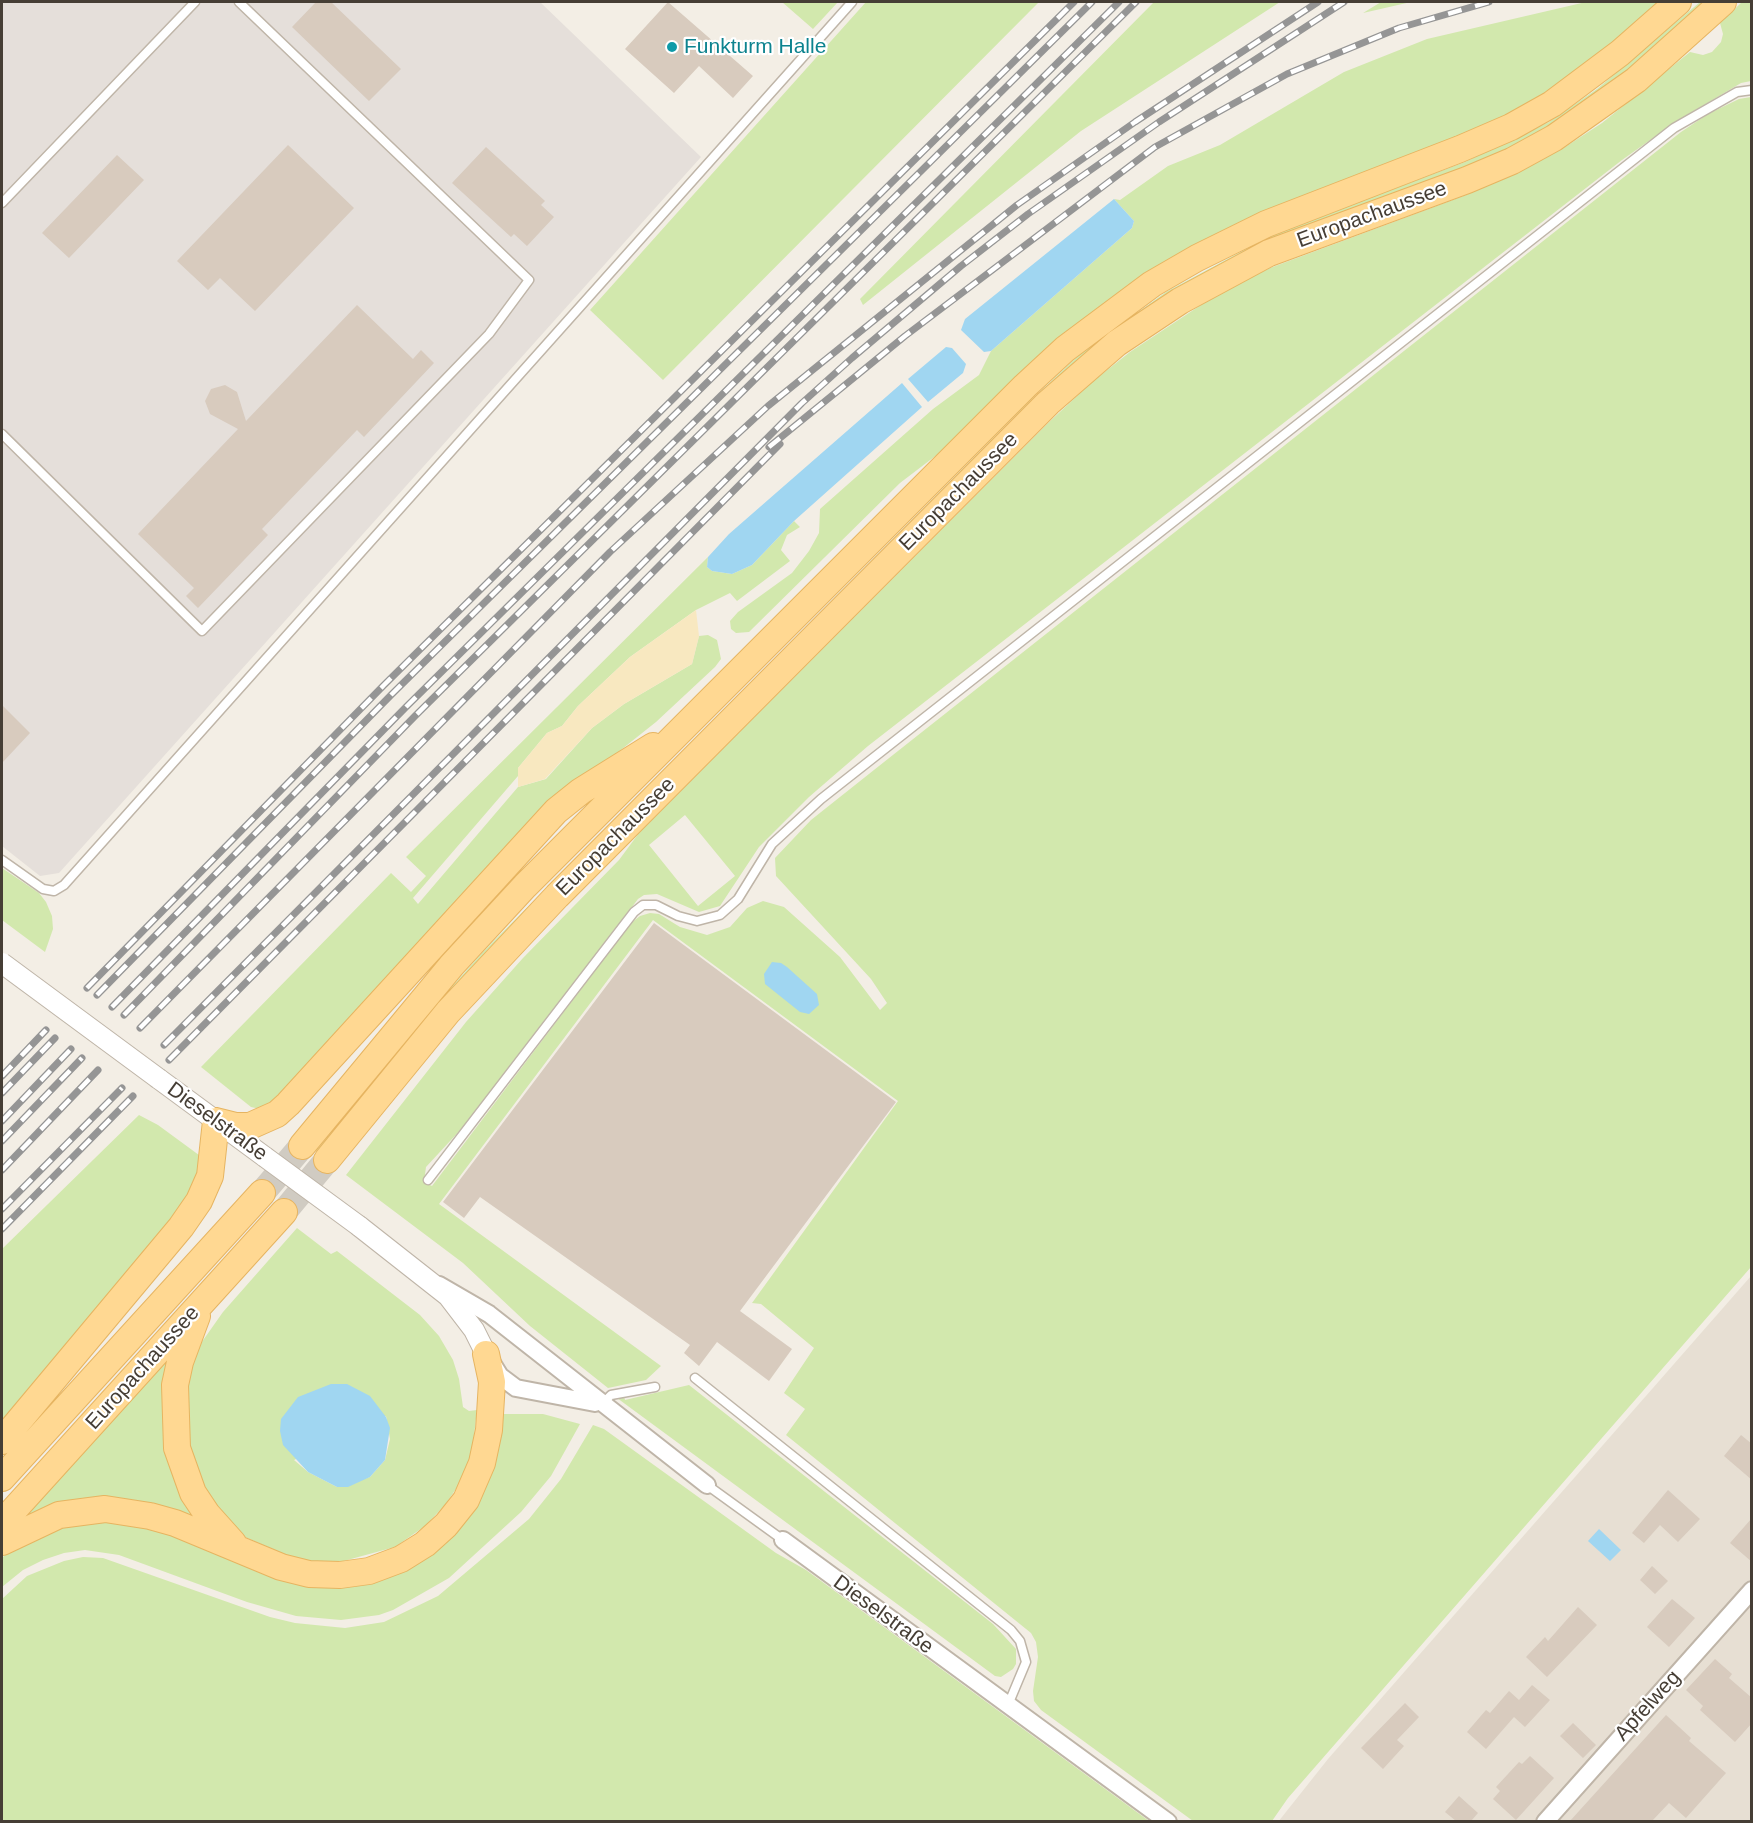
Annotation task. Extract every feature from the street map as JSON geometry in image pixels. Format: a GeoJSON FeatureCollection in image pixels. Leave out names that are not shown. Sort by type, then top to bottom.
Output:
{"type":"FeatureCollection","features":[{"type":"Feature","properties":{"kind":"main road","name":"Europachaussee"},"geometry":{"type":"LineString","coordinates":[[302,1146],[452,965],[525,886],[1025,386],[1107,315],[1152,284],[1197,258],[1266,224],[1511,127],[1587,80],[1678,2]]}},
{"type":"Feature","properties":{"kind":"main road","name":"Europachaussee"},"geometry":{"type":"LineString","coordinates":[[327,1160],[448,1012],[557,896],[1048,403],[1117,343],[1180,301],[1269,253],[1467,180],[1554,138],[1636,80],[1723,2]]}},
{"type":"Feature","properties":{"kind":"main road"},"geometry":{"type":"LineString","coordinates":[[2,1441],[181,1227],[199,1201],[210,1176],[216,1121],[236,1126],[250,1126],[277,1114],[556,811],[581,791],[693,720]]}},
{"type":"Feature","properties":{"kind":"main road","name":"Europachaussee"},"geometry":{"type":"LineString","coordinates":[[2,1478],[262,1193]]}},
{"type":"Feature","properties":{"kind":"main road","name":"Europachaussee"},"geometry":{"type":"LineString","coordinates":[[2,1523],[284,1212]]}},
{"type":"Feature","properties":{"kind":"main road"},"geometry":{"type":"LineString","coordinates":[[202,1303],[180,1362],[175,1385],[177,1448],[183,1472],[197,1500],[218,1527],[247,1554]]}},
{"type":"Feature","properties":{"kind":"main road"},"geometry":{"type":"LineString","coordinates":[[2,1542],[59,1515],[105,1509],[150,1516],[175,1523],[247,1554],[309,1574],[340,1575],[369,1571],[401,1558],[425,1544],[446,1525],[466,1500],[482,1463],[492,1403],[492,1382],[486,1354]]}},
{"type":"Feature","properties":{"kind":"street","name":"Dieselstraße"},"geometry":{"type":"LineString","coordinates":[[2,963],[433,1282],[460,1311],[500,1376],[516,1388],[601,1404]]}},
{"type":"Feature","properties":{"kind":"street","name":"Dieselstraße"},"geometry":{"type":"LineString","coordinates":[[433,1282],[462,1296],[489,1314],[707,1485]]}},
{"type":"Feature","properties":{"kind":"street","name":"Dieselstraße"},"geometry":{"type":"LineString","coordinates":[[783,1540],[1168,1821]]}},
{"type":"Feature","properties":{"kind":"street","name":"Apfelweg"},"geometry":{"type":"LineString","coordinates":[[1545,1821],[1752,1590]]}},
{"type":"Feature","properties":{"kind":"lane"},"geometry":{"type":"LineString","coordinates":[[2,203],[195,2]]}},
{"type":"Feature","properties":{"kind":"lane"},"geometry":{"type":"LineString","coordinates":[[2,434],[202,631],[489,334],[529,280],[239,2]]}},
{"type":"Feature","properties":{"kind":"lane"},"geometry":{"type":"LineString","coordinates":[[2,860],[43,889],[54,891],[64,885],[852,2]]}},
{"type":"Feature","properties":{"kind":"lane"},"geometry":{"type":"LineString","coordinates":[[428,1180],[634,912],[643,905],[656,905],[678,916],[697,921],[720,915],[738,899],[772,844],[821,799],[1674,128],[1737,92],[1752,90]]}},
{"type":"Feature","properties":{"kind":"lane"},"geometry":{"type":"LineString","coordinates":[[695,1378],[1011,1630],[1025,1650],[1026,1662],[1008,1705]]}},
{"type":"Feature","properties":{"kind":"lane"},"geometry":{"type":"LineString","coordinates":[[601,1404],[611,1395],[655,1387]]}},
{"type":"Feature","properties":{"kind":"lane","name":"Dieselstraße"},"geometry":{"type":"LineString","coordinates":[[707,1485],[783,1540]]}},
{"type":"Feature","properties":{"kind":"shaded area"},"geometry":{"type":"Polygon","coordinates":[[[2,2],[540,2],[701,157],[59,873],[40,876],[2,846],[2,2]]]}},
{"type":"Feature","properties":{"kind":"shaded area"},"geometry":{"type":"Polygon","coordinates":[[[1751,1276],[1751,1821],[1278,1822],[1328,1759],[1751,1276]]]}},
{"type":"Feature","properties":{"kind":"green space"},"geometry":{"type":"Polygon","coordinates":[[[782,2],[838,2],[813,29],[782,2]]]}},
{"type":"Feature","properties":{"kind":"green space"},"geometry":{"type":"Polygon","coordinates":[[[866,2],[1039,2],[663,380],[590,310],[866,2]]]}},
{"type":"Feature","properties":{"kind":"green space"},"geometry":{"type":"Polygon","coordinates":[[[1154,2],[1280,2],[1081,131],[863,305],[860,299],[1154,2]]]}},
{"type":"Feature","properties":{"kind":"green space"},"geometry":{"type":"Polygon","coordinates":[[[1381,2],[1411,2],[1363,13],[1381,2]]]}},
{"type":"Feature","properties":{"kind":"green space"},"geometry":{"type":"Polygon","coordinates":[[[1586,2],[1667,2],[1550,95],[1459,140],[1388,163],[1272,211],[1055,347],[938,454],[900,483],[749,632],[736,633],[731,629],[730,621],[738,612],[792,573],[809,551],[819,533],[820,509],[933,409],[979,375],[991,351],[1132,228],[1134,221],[1114,199],[1120,200],[1168,166],[1220,145],[1344,72],[1427,39],[1586,2]]]}},
{"type":"Feature","properties":{"kind":"green space"},"geometry":{"type":"Polygon","coordinates":[[[1700,2],[1711,2],[1644,62],[1518,147],[1134,322],[322,1156],[316,1151],[425,1017],[483,952],[1028,403],[1079,355],[1166,292],[1274,234],[1465,162],[1549,122],[1597,89],[1700,2]]]}},
{"type":"Feature","properties":{"kind":"green space"},"geometry":{"type":"Polygon","coordinates":[[[1742,2],[1751,2],[1751,81],[1741,83],[1677,121],[1622,160],[868,746],[809,797],[759,847],[720,906],[699,912],[657,894],[644,895],[638,899],[476,1113],[426,1167],[424,1182],[432,1186],[631,923],[640,916],[650,913],[659,914],[680,927],[707,935],[730,927],[747,908],[763,901],[784,907],[840,957],[880,1010],[887,1003],[871,979],[776,876],[775,858],[811,820],[1681,132],[1708,114],[1739,99],[1751,97],[1751,1267],[1288,1798],[1272,1821],[1193,1821],[1041,1710],[1034,1701],[1033,1691],[1038,1657],[1036,1642],[1031,1633],[786,1435],[805,1409],[784,1393],[814,1348],[761,1304],[752,1303],[898,1101],[653,920],[439,1204],[661,1366],[646,1380],[608,1388],[530,1326],[463,1263],[346,1175],[466,1022],[523,958],[619,860],[639,833],[1047,424],[1092,382],[1130,352],[1216,295],[1270,268],[1466,195],[1562,149],[1602,123],[1690,52],[1703,55],[1712,52],[1721,42],[1723,34],[1720,23],[1742,2]],[[685,815],[649,845],[698,906],[735,876],[685,815]]]}},
{"type":"Feature","properties":{"kind":"green space"},"geometry":{"type":"Polygon","coordinates":[[[794,521],[800,527],[787,535],[781,550],[790,561],[737,601],[730,593],[696,610],[630,657],[578,706],[562,726],[547,733],[518,768],[518,776],[413,898],[418,904],[518,787],[546,779],[592,728],[624,704],[692,664],[699,636],[708,635],[717,640],[721,659],[715,667],[656,722],[588,776],[283,1096],[260,1109],[251,1107],[201,1067],[391,873],[411,892],[426,876],[406,857],[708,557],[707,567],[712,571],[732,574],[752,565],[794,521]]]}},
{"type":"Feature","properties":{"kind":"green space"},"geometry":{"type":"Polygon","coordinates":[[[2,868],[39,893],[46,902],[52,916],[53,929],[45,952],[2,920],[2,868]]]}},
{"type":"Feature","properties":{"kind":"green space"},"geometry":{"type":"Polygon","coordinates":[[[139,1115],[158,1125],[203,1158],[194,1194],[2,1428],[2,1249],[139,1115]]]}},
{"type":"Feature","properties":{"kind":"green space"},"geometry":{"type":"Polygon","coordinates":[[[297,1228],[331,1254],[337,1251],[420,1315],[439,1336],[453,1360],[459,1379],[463,1407],[469,1411],[477,1410],[472,1453],[460,1483],[445,1505],[425,1526],[395,1547],[340,1562],[317,1562],[291,1557],[238,1534],[224,1522],[190,1469],[185,1384],[199,1346],[223,1312],[297,1228]],[[386,1416],[294,1460],[308,1472],[337,1487],[370,1477],[385,1460],[390,1439],[386,1416]]]}},
{"type":"Feature","properties":{"kind":"green space"},"geometry":{"type":"Polygon","coordinates":[[[168,1357],[166,1450],[173,1476],[198,1520],[183,1518],[18,1521],[168,1357]]]}},
{"type":"Feature","properties":{"kind":"green space"},"geometry":{"type":"Polygon","coordinates":[[[689,1385],[993,1624],[1016,1649],[1016,1664],[1013,1669],[1001,1677],[995,1676],[617,1398],[624,1396],[625,1400],[689,1385]]]}},
{"type":"Feature","properties":{"kind":"green space"},"geometry":{"type":"Polygon","coordinates":[[[501,1414],[543,1414],[580,1424],[551,1476],[521,1512],[449,1578],[393,1610],[379,1615],[341,1620],[296,1616],[247,1602],[119,1555],[85,1550],[64,1553],[43,1560],[23,1570],[2,1587],[2,1558],[9,1551],[25,1540],[83,1520],[147,1524],[271,1576],[426,1556],[501,1414]]]}},
{"type":"Feature","properties":{"kind":"green space"},"geometry":{"type":"Polygon","coordinates":[[[593,1425],[604,1429],[776,1553],[806,1570],[1149,1821],[2,1821],[2,1599],[27,1576],[64,1561],[83,1557],[103,1558],[270,1617],[295,1623],[345,1628],[384,1622],[438,1596],[529,1519],[561,1479],[593,1425]]]}},
{"type":"Feature","properties":{"kind":"sand"},"geometry":{"type":"Polygon","coordinates":[[[696,610],[699,636],[692,664],[624,704],[592,728],[545,779],[518,787],[518,768],[547,733],[562,726],[578,706],[630,657],[696,610]]]}},
{"type":"Feature","properties":{"kind":"water"},"geometry":{"type":"Polygon","coordinates":[[[1114,199],[1134,221],[1132,228],[991,351],[984,352],[961,330],[965,319],[1114,199]]]}},
{"type":"Feature","properties":{"kind":"water"},"geometry":{"type":"Polygon","coordinates":[[[946,347],[952,348],[966,364],[963,373],[928,402],[908,379],[946,347]]]}},
{"type":"Feature","properties":{"kind":"water"},"geometry":{"type":"Polygon","coordinates":[[[902,383],[922,407],[794,521],[752,565],[732,574],[712,571],[707,567],[708,557],[729,534],[902,383]]]}},
{"type":"Feature","properties":{"kind":"water"},"geometry":{"type":"Polygon","coordinates":[[[772,962],[781,963],[787,967],[817,994],[819,1005],[809,1014],[800,1012],[765,984],[764,974],[772,962]]]}},
{"type":"Feature","properties":{"kind":"water"},"geometry":{"type":"Polygon","coordinates":[[[331,1384],[347,1384],[370,1396],[386,1417],[390,1428],[385,1460],[370,1477],[348,1487],[337,1487],[308,1472],[283,1445],[280,1431],[281,1419],[298,1397],[331,1384]]]}},
{"type":"Feature","properties":{"kind":"water"},"geometry":{"type":"Polygon","coordinates":[[[1599,1529],[1621,1550],[1610,1561],[1588,1541],[1599,1529]]]}},
{"type":"Feature","properties":{"kind":"building"},"geometry":{"type":"Polygon","coordinates":[[[316,2],[331,2],[401,69],[369,101],[292,27],[316,2]]]}},
{"type":"Feature","properties":{"kind":"building","name":"Funkturm Halle"},"geometry":{"type":"Polygon","coordinates":[[[668,2],[753,76],[733,98],[699,66],[674,93],[625,49],[668,2]]]}},
{"type":"Feature","properties":{"kind":"building"},"geometry":{"type":"Polygon","coordinates":[[[288,145],[354,208],[255,311],[220,278],[208,290],[177,261],[288,145]]]}},
{"type":"Feature","properties":{"kind":"building"},"geometry":{"type":"Polygon","coordinates":[[[486,147],[545,201],[541,205],[554,217],[527,246],[514,234],[511,237],[452,183],[486,147]]]}},
{"type":"Feature","properties":{"kind":"building"},"geometry":{"type":"Polygon","coordinates":[[[117,155],[144,180],[69,258],[42,233],[117,155]]]}},
{"type":"Feature","properties":{"kind":"building"},"geometry":{"type":"Polygon","coordinates":[[[357,305],[413,359],[421,350],[434,363],[364,437],[357,430],[262,529],[268,535],[198,608],[186,596],[194,588],[138,534],[238,429],[210,414],[205,401],[211,389],[225,385],[237,392],[246,421],[357,305]]]}},
{"type":"Feature","properties":{"kind":"building"},"geometry":{"type":"Polygon","coordinates":[[[2,705],[30,733],[2,763],[2,705]]]}},
{"type":"Feature","properties":{"kind":"building"},"geometry":{"type":"Polygon","coordinates":[[[654,923],[896,1102],[740,1311],[792,1349],[769,1381],[717,1342],[699,1366],[684,1353],[690,1345],[480,1197],[464,1218],[443,1202],[654,923]]]}},
{"type":"Feature","properties":{"kind":"building"},"geometry":{"type":"Polygon","coordinates":[[[1741,1435],[1752,1444],[1752,1480],[1724,1456],[1741,1435]]]}},
{"type":"Feature","properties":{"kind":"building"},"geometry":{"type":"Polygon","coordinates":[[[1668,1490],[1700,1519],[1678,1542],[1660,1525],[1644,1543],[1632,1533],[1668,1490]]]}},
{"type":"Feature","properties":{"kind":"building"},"geometry":{"type":"Polygon","coordinates":[[[1752,1518],[1752,1562],[1730,1543],[1752,1518]]]}},
{"type":"Feature","properties":{"kind":"building"},"geometry":{"type":"Polygon","coordinates":[[[1652,1566],[1668,1581],[1655,1594],[1640,1580],[1652,1566]]]}},
{"type":"Feature","properties":{"kind":"building"},"geometry":{"type":"Polygon","coordinates":[[[1672,1599],[1695,1618],[1669,1647],[1647,1627],[1672,1599]]]}},
{"type":"Feature","properties":{"kind":"building"},"geometry":{"type":"Polygon","coordinates":[[[1578,1607],[1597,1625],[1547,1677],[1526,1657],[1545,1637],[1548,1641],[1578,1607]]]}},
{"type":"Feature","properties":{"kind":"building"},"geometry":{"type":"Polygon","coordinates":[[[1715,1659],[1732,1674],[1729,1678],[1752,1698],[1752,1723],[1735,1742],[1700,1710],[1703,1706],[1686,1690],[1715,1659]]]}},
{"type":"Feature","properties":{"kind":"building"},"geometry":{"type":"Polygon","coordinates":[[[1532,1685],[1550,1700],[1525,1727],[1514,1717],[1486,1749],[1467,1732],[1486,1710],[1490,1713],[1509,1691],[1519,1700],[1532,1685]]]}},
{"type":"Feature","properties":{"kind":"building"},"geometry":{"type":"Polygon","coordinates":[[[1405,1703],[1419,1717],[1397,1740],[1404,1746],[1383,1769],[1361,1748],[1405,1703]]]}},
{"type":"Feature","properties":{"kind":"building"},"geometry":{"type":"Polygon","coordinates":[[[1666,1715],[1691,1738],[1689,1741],[1726,1773],[1686,1818],[1669,1803],[1652,1821],[1570,1821],[1666,1715]]]}},
{"type":"Feature","properties":{"kind":"building"},"geometry":{"type":"Polygon","coordinates":[[[1573,1723],[1596,1745],[1583,1758],[1560,1736],[1573,1723]]]}},
{"type":"Feature","properties":{"kind":"building"},"geometry":{"type":"Polygon","coordinates":[[[1530,1756],[1554,1778],[1516,1820],[1493,1799],[1500,1791],[1496,1787],[1519,1762],[1522,1764],[1530,1756]]]}},
{"type":"Feature","properties":{"kind":"building"},"geometry":{"type":"Polygon","coordinates":[[[1459,1796],[1478,1813],[1471,1821],[1456,1821],[1445,1812],[1459,1796]]]}},
{"type":"Feature","properties":{"kind":"tunnel"},"geometry":{"type":"LineString","coordinates":[[262,1193],[302,1146]]}},
{"type":"Feature","properties":{"kind":"tunnel"},"geometry":{"type":"LineString","coordinates":[[284,1212],[327,1160]]}},
{"type":"Feature","properties":{"kind":"railway"},"geometry":{"type":"LineString","coordinates":[[87,988],[384,685],[1074,2]]}},
{"type":"Feature","properties":{"kind":"railway"},"geometry":{"type":"LineString","coordinates":[[97,995],[392,694],[1092,2]]}},
{"type":"Feature","properties":{"kind":"railway"},"geometry":{"type":"LineString","coordinates":[[112,1007],[406,707],[1119,2]]}},
{"type":"Feature","properties":{"kind":"railway"},"geometry":{"type":"LineString","coordinates":[[124,1015],[415,716],[1136,2]]}},
{"type":"Feature","properties":{"kind":"railway"},"geometry":{"type":"LineString","coordinates":[[140,1028],[610,552],[768,406],[1017,205],[1135,122],[1318,2]]}},
{"type":"Feature","properties":{"kind":"railway"},"geometry":{"type":"LineString","coordinates":[[164,1045],[802,403],[852,358],[961,266],[1028,214],[1159,122],[1344,2]]}},
{"type":"Feature","properties":{"kind":"railway"},"geometry":{"type":"LineString","coordinates":[[769,447],[905,336],[1155,147],[1287,74],[1399,28],[1489,2]]}},
{"type":"Feature","properties":{"kind":"railway"},"geometry":{"type":"LineString","coordinates":[[169,1060],[780,444]]}},
{"type":"Feature","properties":{"kind":"railway"},"geometry":{"type":"LineString","coordinates":[[2,1076],[46,1030]]}},
{"type":"Feature","properties":{"kind":"railway"},"geometry":{"type":"LineString","coordinates":[[2,1093],[55,1038]]}},
{"type":"Feature","properties":{"kind":"railway"},"geometry":{"type":"LineString","coordinates":[[2,1121],[71,1049]]}},
{"type":"Feature","properties":{"kind":"railway"},"geometry":{"type":"LineString","coordinates":[[2,1141],[82,1058]]}},
{"type":"Feature","properties":{"kind":"railway"},"geometry":{"type":"LineString","coordinates":[[2,1170],[98,1070]]}},
{"type":"Feature","properties":{"kind":"railway"},"geometry":{"type":"LineString","coordinates":[[2,1209],[122,1088]]}},
{"type":"Feature","properties":{"kind":"railway"},"geometry":{"type":"LineString","coordinates":[[2,1229],[133,1096]]}},
{"type":"Feature","properties":{"kind":"place","name":"Funkturm Halle"},"geometry":{"type":"Point","coordinates":[672,47]}}]}
